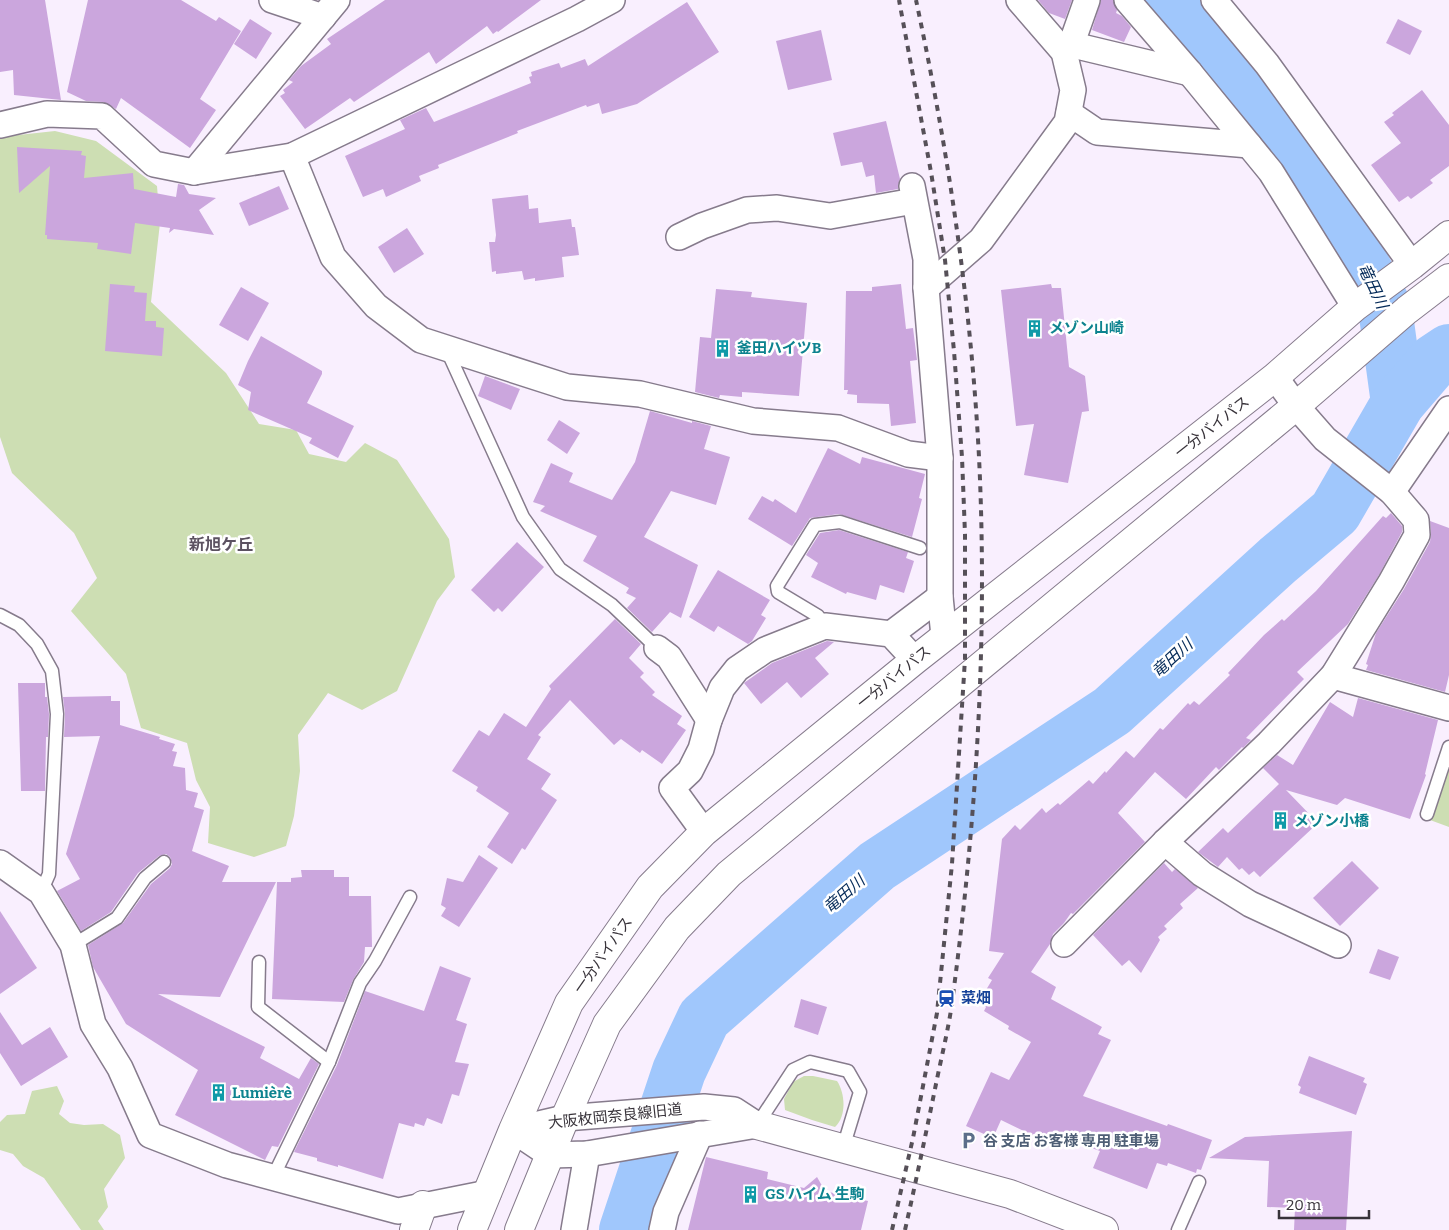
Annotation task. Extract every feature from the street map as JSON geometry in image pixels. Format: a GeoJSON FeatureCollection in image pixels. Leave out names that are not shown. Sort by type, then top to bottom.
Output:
{"type":"FeatureCollection","features":[{"type":"Feature","properties":{"kind":"main road","name":"一分バイパス"},"geometry":{"type":"LineString","coordinates":[[472,1230],[513,1130],[570,1002],[650,888],[704,832],[944,636],[1275,377],[1359,304],[1449,235]]}},
{"type":"Feature","properties":{"kind":"main road"},"geometry":{"type":"LineString","coordinates":[[519,1230],[565,1118],[607,1024],[677,928],[729,874],[1296,406],[1407,310],[1449,278]]}},
{"type":"Feature","properties":{"kind":"main road","name":"大阪枚岡奈良線旧道"},"geometry":{"type":"LineString","coordinates":[[757,1125],[1010,1194],[1104,1230]]}},
{"type":"Feature","properties":{"kind":"street"},"geometry":{"type":"LineString","coordinates":[[272,0],[330,8]]}},
{"type":"Feature","properties":{"kind":"street"},"geometry":{"type":"LineString","coordinates":[[0,125],[47,114],[102,116],[154,164],[194,172],[292,156],[612,0]]}},
{"type":"Feature","properties":{"kind":"street"},"geometry":{"type":"LineString","coordinates":[[1019,0],[1069,48],[1190,73]]}},
{"type":"Feature","properties":{"kind":"street"},"geometry":{"type":"LineString","coordinates":[[926,288],[981,240],[1067,122],[1073,90],[1069,48],[1087,0]]}},
{"type":"Feature","properties":{"kind":"street"},"geometry":{"type":"LineString","coordinates":[[1127,0],[1271,172],[1359,304]]}},
{"type":"Feature","properties":{"kind":"street"},"geometry":{"type":"LineString","coordinates":[[1214,0],[1266,64],[1404,271]]}},
{"type":"Feature","properties":{"kind":"street"},"geometry":{"type":"LineString","coordinates":[[194,172],[330,8]]}},
{"type":"Feature","properties":{"kind":"street"},"geometry":{"type":"LineString","coordinates":[[1069,112],[1097,132],[1249,145]]}},
{"type":"Feature","properties":{"kind":"street"},"geometry":{"type":"LineString","coordinates":[[292,156],[333,257],[376,306],[421,340],[567,388],[640,394],[753,421],[838,428],[908,454],[940,458]]}},
{"type":"Feature","properties":{"kind":"street"},"geometry":{"type":"LineString","coordinates":[[679,237],[702,226],[747,210],[777,208],[830,216],[913,193],[926,259],[926,288],[940,458],[940,597],[944,636]]}},
{"type":"Feature","properties":{"kind":"street"},"geometry":{"type":"LineString","coordinates":[[1064,944],[1165,842],[1269,743],[1334,676],[1417,535],[1416,520],[1392,492],[1325,439],[1296,406],[1275,377]]}},
{"type":"Feature","properties":{"kind":"street"},"geometry":{"type":"LineString","coordinates":[[1392,492],[1449,409]]}},
{"type":"Feature","properties":{"kind":"street"},"geometry":{"type":"LineString","coordinates":[[891,634],[940,597]]}},
{"type":"Feature","properties":{"kind":"street"},"geometry":{"type":"LineString","coordinates":[[704,832],[672,788],[690,771],[701,749],[722,688],[737,669],[765,650],[825,626],[891,634],[915,660]]}},
{"type":"Feature","properties":{"kind":"street"},"geometry":{"type":"LineString","coordinates":[[657,648],[669,657],[710,720]]}},
{"type":"Feature","properties":{"kind":"street"},"geometry":{"type":"LineString","coordinates":[[1334,676],[1449,708]]}},
{"type":"Feature","properties":{"kind":"street"},"geometry":{"type":"LineString","coordinates":[[1165,842],[1202,874],[1250,904],[1338,945]]}},
{"type":"Feature","properties":{"kind":"street"},"geometry":{"type":"LineString","coordinates":[[0,863],[41,892],[73,945],[93,1024],[120,1068],[150,1135],[227,1165],[419,1218],[488,1193]]}},
{"type":"Feature","properties":{"kind":"street","name":"大阪枚岡奈良線旧道"},"geometry":{"type":"LineString","coordinates":[[513,1130],[565,1118],[704,1107],[734,1110],[757,1125]]}},
{"type":"Feature","properties":{"kind":"street","name":"大阪枚岡奈良線旧道"},"geometry":{"type":"LineString","coordinates":[[513,1130],[550,1155],[596,1152],[757,1125]]}},
{"type":"Feature","properties":{"kind":"street"},"geometry":{"type":"LineString","coordinates":[[662,1230],[666,1212],[700,1134]]}},
{"type":"Feature","properties":{"kind":"street"},"geometry":{"type":"LineString","coordinates":[[574,1230],[596,1152]]}},
{"type":"Feature","properties":{"kind":"lane"},"geometry":{"type":"LineString","coordinates":[[445,347],[523,517],[560,569],[612,605],[657,648]]}},
{"type":"Feature","properties":{"kind":"lane"},"geometry":{"type":"LineString","coordinates":[[825,626],[818,616],[778,592],[777,586],[815,525],[840,522],[920,548]]}},
{"type":"Feature","properties":{"kind":"lane"},"geometry":{"type":"LineString","coordinates":[[0,615],[19,626],[37,644],[52,670],[57,714],[49,874],[41,892]]}},
{"type":"Feature","properties":{"kind":"lane"},"geometry":{"type":"LineString","coordinates":[[1427,814],[1449,747]]}},
{"type":"Feature","properties":{"kind":"lane"},"geometry":{"type":"LineString","coordinates":[[73,945],[117,918],[145,878],[164,862]]}},
{"type":"Feature","properties":{"kind":"lane"},"geometry":{"type":"LineString","coordinates":[[273,1177],[329,1062],[360,982],[410,897]]}},
{"type":"Feature","properties":{"kind":"lane"},"geometry":{"type":"LineString","coordinates":[[259,962],[258,1007],[329,1062]]}},
{"type":"Feature","properties":{"kind":"lane"},"geometry":{"type":"LineString","coordinates":[[757,1125],[793,1070],[810,1062],[848,1072],[860,1092],[843,1148]]}},
{"type":"Feature","properties":{"kind":"lane"},"geometry":{"type":"LineString","coordinates":[[1178,1230],[1199,1182]]}},
{"type":"Feature","properties":{"kind":"green space"},"geometry":{"type":"Polygon","coordinates":[[[55,131],[96,141],[157,186],[160,223],[151,302],[226,373],[259,424],[296,430],[309,454],[346,462],[365,443],[397,460],[449,539],[455,577],[437,601],[397,691],[362,710],[328,693],[298,735],[300,771],[294,816],[286,846],[254,857],[208,843],[210,807],[196,780],[187,743],[141,728],[126,674],[71,611],[97,578],[74,533],[12,473],[0,437],[0,137],[55,131]]]}},
{"type":"Feature","properties":{"kind":"green space"},"geometry":{"type":"Polygon","coordinates":[[[1449,763],[1449,827],[1430,820],[1449,763]]]}},
{"type":"Feature","properties":{"kind":"green space"},"geometry":{"type":"Polygon","coordinates":[[[804,1076],[837,1081],[842,1092],[844,1104],[842,1117],[835,1127],[785,1110],[784,1099],[793,1082],[804,1076]]]}},
{"type":"Feature","properties":{"kind":"green space"},"geometry":{"type":"Polygon","coordinates":[[[57,1086],[64,1101],[59,1114],[70,1123],[84,1125],[103,1124],[120,1135],[125,1158],[104,1189],[108,1207],[98,1221],[104,1230],[81,1230],[44,1178],[23,1166],[13,1154],[0,1150],[0,1122],[7,1115],[25,1114],[32,1091],[57,1086]]]}},
{"type":"Feature","properties":{"kind":"building"},"geometry":{"type":"Polygon","coordinates":[[[0,0],[45,0],[61,100],[14,95],[13,70],[0,72],[0,0]]]}},
{"type":"Feature","properties":{"kind":"building"},"geometry":{"type":"Polygon","coordinates":[[[88,0],[181,0],[216,21],[219,17],[241,31],[200,99],[216,110],[190,148],[121,98],[116,109],[103,102],[86,101],[67,92],[88,0]]]}},
{"type":"Feature","properties":{"kind":"building"},"geometry":{"type":"Polygon","coordinates":[[[385,0],[541,0],[498,32],[493,34],[487,26],[436,64],[429,52],[354,102],[350,98],[305,129],[280,96],[285,93],[283,90],[293,82],[289,80],[301,66],[331,44],[327,39],[385,0]]]}},
{"type":"Feature","properties":{"kind":"building"},"geometry":{"type":"Polygon","coordinates":[[[1038,0],[1072,0],[1065,19],[1049,13],[1038,0]]]}},
{"type":"Feature","properties":{"kind":"building"},"geometry":{"type":"Polygon","coordinates":[[[1101,0],[1113,0],[1117,10],[1116,13],[1122,16],[1131,27],[1124,42],[1092,30],[1101,0]]]}},
{"type":"Feature","properties":{"kind":"building"},"geometry":{"type":"Polygon","coordinates":[[[687,2],[719,52],[637,104],[602,114],[599,103],[587,107],[586,105],[517,131],[518,133],[438,165],[439,168],[419,176],[421,181],[386,197],[383,189],[363,197],[345,156],[405,129],[400,120],[426,108],[434,122],[531,83],[529,77],[532,76],[531,72],[559,63],[561,68],[585,59],[588,66],[687,2]]]}},
{"type":"Feature","properties":{"kind":"building"},"geometry":{"type":"Polygon","coordinates":[[[250,19],[272,33],[256,59],[234,44],[250,19]]]}},
{"type":"Feature","properties":{"kind":"building"},"geometry":{"type":"Polygon","coordinates":[[[1398,19],[1422,31],[1410,55],[1386,43],[1398,19]]]}},
{"type":"Feature","properties":{"kind":"building"},"geometry":{"type":"Polygon","coordinates":[[[821,30],[832,80],[788,90],[776,41],[821,30]]]}},
{"type":"Feature","properties":{"kind":"building"},"geometry":{"type":"Polygon","coordinates":[[[1422,90],[1449,125],[1449,166],[1430,180],[1433,183],[1411,199],[1408,196],[1399,202],[1371,165],[1401,143],[1384,122],[1394,115],[1392,113],[1422,90]]]}},
{"type":"Feature","properties":{"kind":"building"},"geometry":{"type":"Polygon","coordinates":[[[886,121],[900,179],[898,189],[876,193],[874,175],[866,177],[862,162],[841,166],[833,133],[886,121]]]}},
{"type":"Feature","properties":{"kind":"building"},"geometry":{"type":"Polygon","coordinates":[[[17,147],[82,151],[81,155],[86,156],[84,178],[133,173],[134,189],[176,197],[178,184],[184,185],[189,194],[216,198],[199,210],[214,235],[174,229],[169,233],[170,228],[135,223],[131,254],[97,249],[98,243],[47,239],[47,235],[45,235],[50,166],[19,193],[17,147]]]}},
{"type":"Feature","properties":{"kind":"building"},"geometry":{"type":"Polygon","coordinates":[[[279,186],[289,209],[249,226],[239,203],[279,186]]]}},
{"type":"Feature","properties":{"kind":"building"},"geometry":{"type":"Polygon","coordinates":[[[528,195],[529,209],[538,208],[539,223],[571,219],[572,227],[575,227],[579,255],[562,257],[564,277],[535,281],[535,278],[524,280],[522,271],[496,274],[496,271],[492,272],[489,242],[495,242],[496,235],[492,199],[528,195]]]}},
{"type":"Feature","properties":{"kind":"building"},"geometry":{"type":"Polygon","coordinates":[[[407,228],[424,254],[394,273],[378,247],[407,228]]]}},
{"type":"Feature","properties":{"kind":"building"},"geometry":{"type":"Polygon","coordinates":[[[110,284],[135,286],[134,292],[147,293],[145,321],[156,321],[156,327],[164,328],[162,356],[105,351],[110,284]]]}},
{"type":"Feature","properties":{"kind":"building"},"geometry":{"type":"Polygon","coordinates":[[[901,284],[906,329],[913,328],[917,360],[910,361],[916,423],[891,426],[889,404],[857,403],[857,395],[847,394],[848,390],[844,390],[846,291],[872,291],[872,287],[901,284]]]}},
{"type":"Feature","properties":{"kind":"building","name":"メゾン山崎"},"geometry":{"type":"Polygon","coordinates":[[[1051,284],[1052,288],[1061,288],[1069,367],[1085,376],[1089,411],[1082,412],[1068,483],[1024,475],[1034,424],[1016,426],[1001,290],[1051,284]]]}},
{"type":"Feature","properties":{"kind":"building"},"geometry":{"type":"Polygon","coordinates":[[[241,287],[269,303],[248,341],[219,325],[241,287]]]}},
{"type":"Feature","properties":{"kind":"building"},"geometry":{"type":"Polygon","coordinates":[[[716,289],[752,292],[751,297],[807,303],[799,396],[742,392],[742,397],[720,395],[719,398],[695,392],[700,337],[711,338],[716,289]]]}},
{"type":"Feature","properties":{"kind":"building"},"geometry":{"type":"Polygon","coordinates":[[[261,336],[322,371],[307,403],[354,426],[338,458],[309,443],[312,438],[248,410],[251,392],[238,385],[261,336]]]}},
{"type":"Feature","properties":{"kind":"building"},"geometry":{"type":"Polygon","coordinates":[[[485,376],[520,389],[511,410],[478,396],[485,376]]]}},
{"type":"Feature","properties":{"kind":"building"},"geometry":{"type":"Polygon","coordinates":[[[650,411],[692,423],[692,421],[711,426],[704,449],[730,457],[716,505],[671,491],[644,537],[698,565],[681,618],[670,612],[652,632],[627,608],[636,598],[626,593],[629,588],[583,561],[597,536],[540,511],[545,506],[533,502],[551,463],[573,473],[569,482],[612,500],[635,462],[650,411]]]}},
{"type":"Feature","properties":{"kind":"building"},"geometry":{"type":"Polygon","coordinates":[[[559,420],[580,433],[567,454],[547,440],[559,420]]]}},
{"type":"Feature","properties":{"kind":"building"},"geometry":{"type":"Polygon","coordinates":[[[828,448],[860,464],[862,457],[925,474],[919,498],[922,499],[912,537],[839,514],[810,518],[792,546],[748,519],[762,496],[773,502],[775,499],[796,513],[828,448]]]}},
{"type":"Feature","properties":{"kind":"building"},"geometry":{"type":"Polygon","coordinates":[[[1391,513],[1402,526],[1402,532],[1379,575],[1348,624],[1297,672],[1304,679],[1246,738],[1251,740],[1219,770],[1216,767],[1186,799],[1155,772],[1118,813],[1145,842],[1073,914],[1071,913],[1053,934],[1050,944],[1031,972],[1056,987],[1051,999],[1102,1027],[1098,1034],[1111,1040],[1083,1096],[1212,1140],[1201,1170],[1197,1169],[1196,1173],[1168,1163],[1167,1166],[1157,1163],[1147,1189],[1093,1168],[1100,1151],[1058,1136],[1055,1142],[1040,1134],[1038,1138],[1001,1120],[993,1138],[966,1126],[991,1072],[1009,1080],[1031,1042],[1008,1029],[1009,1026],[984,1011],[986,1007],[982,1005],[987,997],[983,995],[992,980],[988,978],[1004,953],[989,951],[1002,839],[1015,825],[1020,830],[1042,808],[1046,813],[1058,803],[1060,805],[1089,780],[1093,784],[1126,751],[1134,758],[1160,728],[1163,730],[1188,703],[1190,705],[1194,701],[1199,705],[1230,675],[1228,673],[1264,635],[1282,619],[1284,621],[1316,591],[1383,516],[1386,518],[1391,513]]]}},
{"type":"Feature","properties":{"kind":"building"},"geometry":{"type":"Polygon","coordinates":[[[1430,521],[1449,528],[1449,675],[1445,692],[1366,670],[1368,665],[1366,664],[1376,633],[1404,589],[1430,542],[1430,521]]]}},
{"type":"Feature","properties":{"kind":"building"},"geometry":{"type":"Polygon","coordinates":[[[839,530],[908,552],[906,558],[914,561],[904,593],[880,585],[876,600],[847,592],[846,594],[811,577],[818,563],[806,555],[820,533],[839,530]]]}},
{"type":"Feature","properties":{"kind":"building"},"geometry":{"type":"Polygon","coordinates":[[[517,542],[544,567],[502,612],[498,608],[494,612],[471,590],[517,542]]]}},
{"type":"Feature","properties":{"kind":"building"},"geometry":{"type":"Polygon","coordinates":[[[718,570],[770,600],[761,615],[766,618],[752,641],[748,644],[718,626],[714,632],[689,617],[718,570]]]}},
{"type":"Feature","properties":{"kind":"building"},"geometry":{"type":"Polygon","coordinates":[[[615,619],[641,644],[629,658],[644,673],[640,677],[655,692],[652,695],[682,716],[677,724],[686,730],[662,764],[642,750],[640,753],[621,739],[614,745],[570,700],[538,735],[541,737],[527,759],[551,774],[541,789],[557,800],[525,850],[522,848],[512,864],[487,847],[509,813],[476,791],[478,787],[452,771],[479,730],[489,736],[504,713],[526,727],[551,689],[549,686],[615,619]]]}},
{"type":"Feature","properties":{"kind":"building"},"geometry":{"type":"Polygon","coordinates":[[[827,641],[834,642],[815,658],[829,674],[801,698],[787,682],[761,704],[744,683],[772,663],[827,641]]]}},
{"type":"Feature","properties":{"kind":"building"},"geometry":{"type":"Polygon","coordinates":[[[18,683],[45,683],[45,697],[47,697],[49,714],[48,737],[46,737],[45,791],[21,791],[18,683]]]}},
{"type":"Feature","properties":{"kind":"building"},"geometry":{"type":"Polygon","coordinates":[[[111,696],[111,701],[120,701],[120,725],[160,737],[159,739],[175,744],[172,751],[177,752],[173,766],[185,768],[186,790],[198,793],[194,807],[204,810],[192,851],[229,866],[222,882],[276,882],[220,997],[158,994],[265,1047],[260,1058],[299,1079],[311,1058],[319,1064],[278,1147],[272,1146],[265,1160],[175,1115],[198,1070],[126,1024],[93,967],[88,945],[123,923],[151,884],[170,868],[172,864],[170,857],[166,854],[159,856],[138,873],[111,912],[81,931],[57,891],[80,879],[66,854],[100,736],[64,737],[65,714],[63,697],[111,696]]]}},
{"type":"Feature","properties":{"kind":"building"},"geometry":{"type":"Polygon","coordinates":[[[1358,698],[1438,720],[1426,775],[1410,819],[1345,798],[1337,805],[1286,790],[1318,823],[1260,877],[1254,871],[1249,875],[1242,868],[1239,870],[1227,857],[1218,867],[1198,852],[1223,828],[1228,833],[1279,784],[1263,768],[1277,755],[1293,765],[1330,702],[1353,717],[1358,698]]]}},
{"type":"Feature","properties":{"kind":"building"},"geometry":{"type":"Polygon","coordinates":[[[479,855],[498,868],[459,927],[441,916],[446,908],[441,905],[447,878],[463,882],[479,855]]]}},
{"type":"Feature","properties":{"kind":"building"},"geometry":{"type":"Polygon","coordinates":[[[1352,861],[1379,888],[1340,926],[1313,898],[1352,861]]]}},
{"type":"Feature","properties":{"kind":"building"},"geometry":{"type":"Polygon","coordinates":[[[1164,863],[1172,872],[1175,869],[1198,888],[1180,904],[1183,908],[1164,926],[1167,929],[1158,937],[1160,940],[1141,973],[1129,960],[1122,966],[1093,935],[1164,863]]]}},
{"type":"Feature","properties":{"kind":"building"},"geometry":{"type":"Polygon","coordinates":[[[301,870],[334,870],[334,877],[349,877],[349,896],[371,896],[372,947],[365,947],[364,962],[353,980],[344,1002],[272,999],[277,882],[291,882],[291,878],[302,877],[301,870]]]}},
{"type":"Feature","properties":{"kind":"building"},"geometry":{"type":"Polygon","coordinates":[[[0,911],[37,968],[0,994],[0,911]]]}},
{"type":"Feature","properties":{"kind":"building"},"geometry":{"type":"Polygon","coordinates":[[[1378,949],[1399,957],[1390,980],[1369,973],[1378,949]]]}},
{"type":"Feature","properties":{"kind":"building"},"geometry":{"type":"Polygon","coordinates":[[[440,966],[471,978],[456,1020],[467,1024],[455,1062],[469,1064],[459,1096],[452,1094],[442,1124],[427,1118],[424,1126],[415,1123],[414,1127],[399,1123],[383,1179],[338,1165],[338,1167],[317,1161],[317,1158],[294,1152],[337,1065],[365,991],[424,1011],[440,966]]]}},
{"type":"Feature","properties":{"kind":"building"},"geometry":{"type":"Polygon","coordinates":[[[801,999],[827,1007],[818,1035],[794,1027],[801,999]]]}},
{"type":"Feature","properties":{"kind":"building"},"geometry":{"type":"Polygon","coordinates":[[[0,1012],[22,1045],[50,1027],[68,1057],[21,1086],[0,1053],[0,1012]]]}},
{"type":"Feature","properties":{"kind":"building"},"geometry":{"type":"Polygon","coordinates":[[[1309,1056],[1365,1078],[1363,1082],[1367,1084],[1356,1115],[1299,1093],[1301,1087],[1298,1085],[1309,1056]]]}},
{"type":"Feature","properties":{"kind":"building"},"geometry":{"type":"Polygon","coordinates":[[[1352,1131],[1346,1230],[1294,1230],[1295,1208],[1267,1207],[1269,1161],[1209,1158],[1245,1137],[1352,1131]]]}},
{"type":"Feature","properties":{"kind":"building","name":"GS ハイム 生駒"},"geometry":{"type":"Polygon","coordinates":[[[706,1157],[768,1172],[767,1179],[804,1188],[817,1177],[825,1191],[868,1201],[861,1230],[688,1230],[706,1157]]]}},
{"type":"Feature","properties":{"kind":"waterway","name":"竜田川"},"geometry":{"type":"LineString","coordinates":[[1167,0],[1226,70],[1356,252],[1385,308],[1398,403]]}},
{"type":"Feature","properties":{"kind":"waterway","name":"竜田川"},"geometry":{"type":"LineString","coordinates":[[626,1230],[679,1071],[704,1018],[877,866],[1112,711],[1278,560],[1335,512],[1398,403],[1434,361],[1449,351]]}},
{"type":"Feature","properties":{"kind":"railway"},"geometry":{"type":"LineString","coordinates":[[892,1230],[913,1138],[937,1013],[952,864],[965,659],[965,534],[962,457],[945,260],[931,172],[899,0]]}},
{"type":"Feature","properties":{"kind":"railway"},"geometry":{"type":"LineString","coordinates":[[905,1230],[948,1029],[960,941],[978,734],[982,595],[979,457],[964,284],[948,170],[916,0]]}},
{"type":"Feature","properties":{"kind":"place","name":"メゾン山崎"},"geometry":{"type":"Point","coordinates":[1035,328]}},
{"type":"Feature","properties":{"kind":"place","name":"釜田ハイツB"},"geometry":{"type":"Point","coordinates":[723,348]}},
{"type":"Feature","properties":{"kind":"place","name":"メゾン小橋"},"geometry":{"type":"Point","coordinates":[1280,821]}},
{"type":"Feature","properties":{"kind":"place","name":"菜畑"},"geometry":{"type":"Point","coordinates":[947,998]}},
{"type":"Feature","properties":{"kind":"place","name":"Lumièrè"},"geometry":{"type":"Point","coordinates":[218,1093]}},
{"type":"Feature","properties":{"kind":"place","name":"谷 支店 お客様 専用 駐車場"},"geometry":{"type":"Point","coordinates":[969,1141]}},
{"type":"Feature","properties":{"kind":"place","name":"GS ハイム 生駒"},"geometry":{"type":"Point","coordinates":[751,1194]}},
{"type":"Feature","properties":{"kind":"district","name":"新旭ケ丘"},"geometry":{"type":"Point","coordinates":[221,544]}}]}
